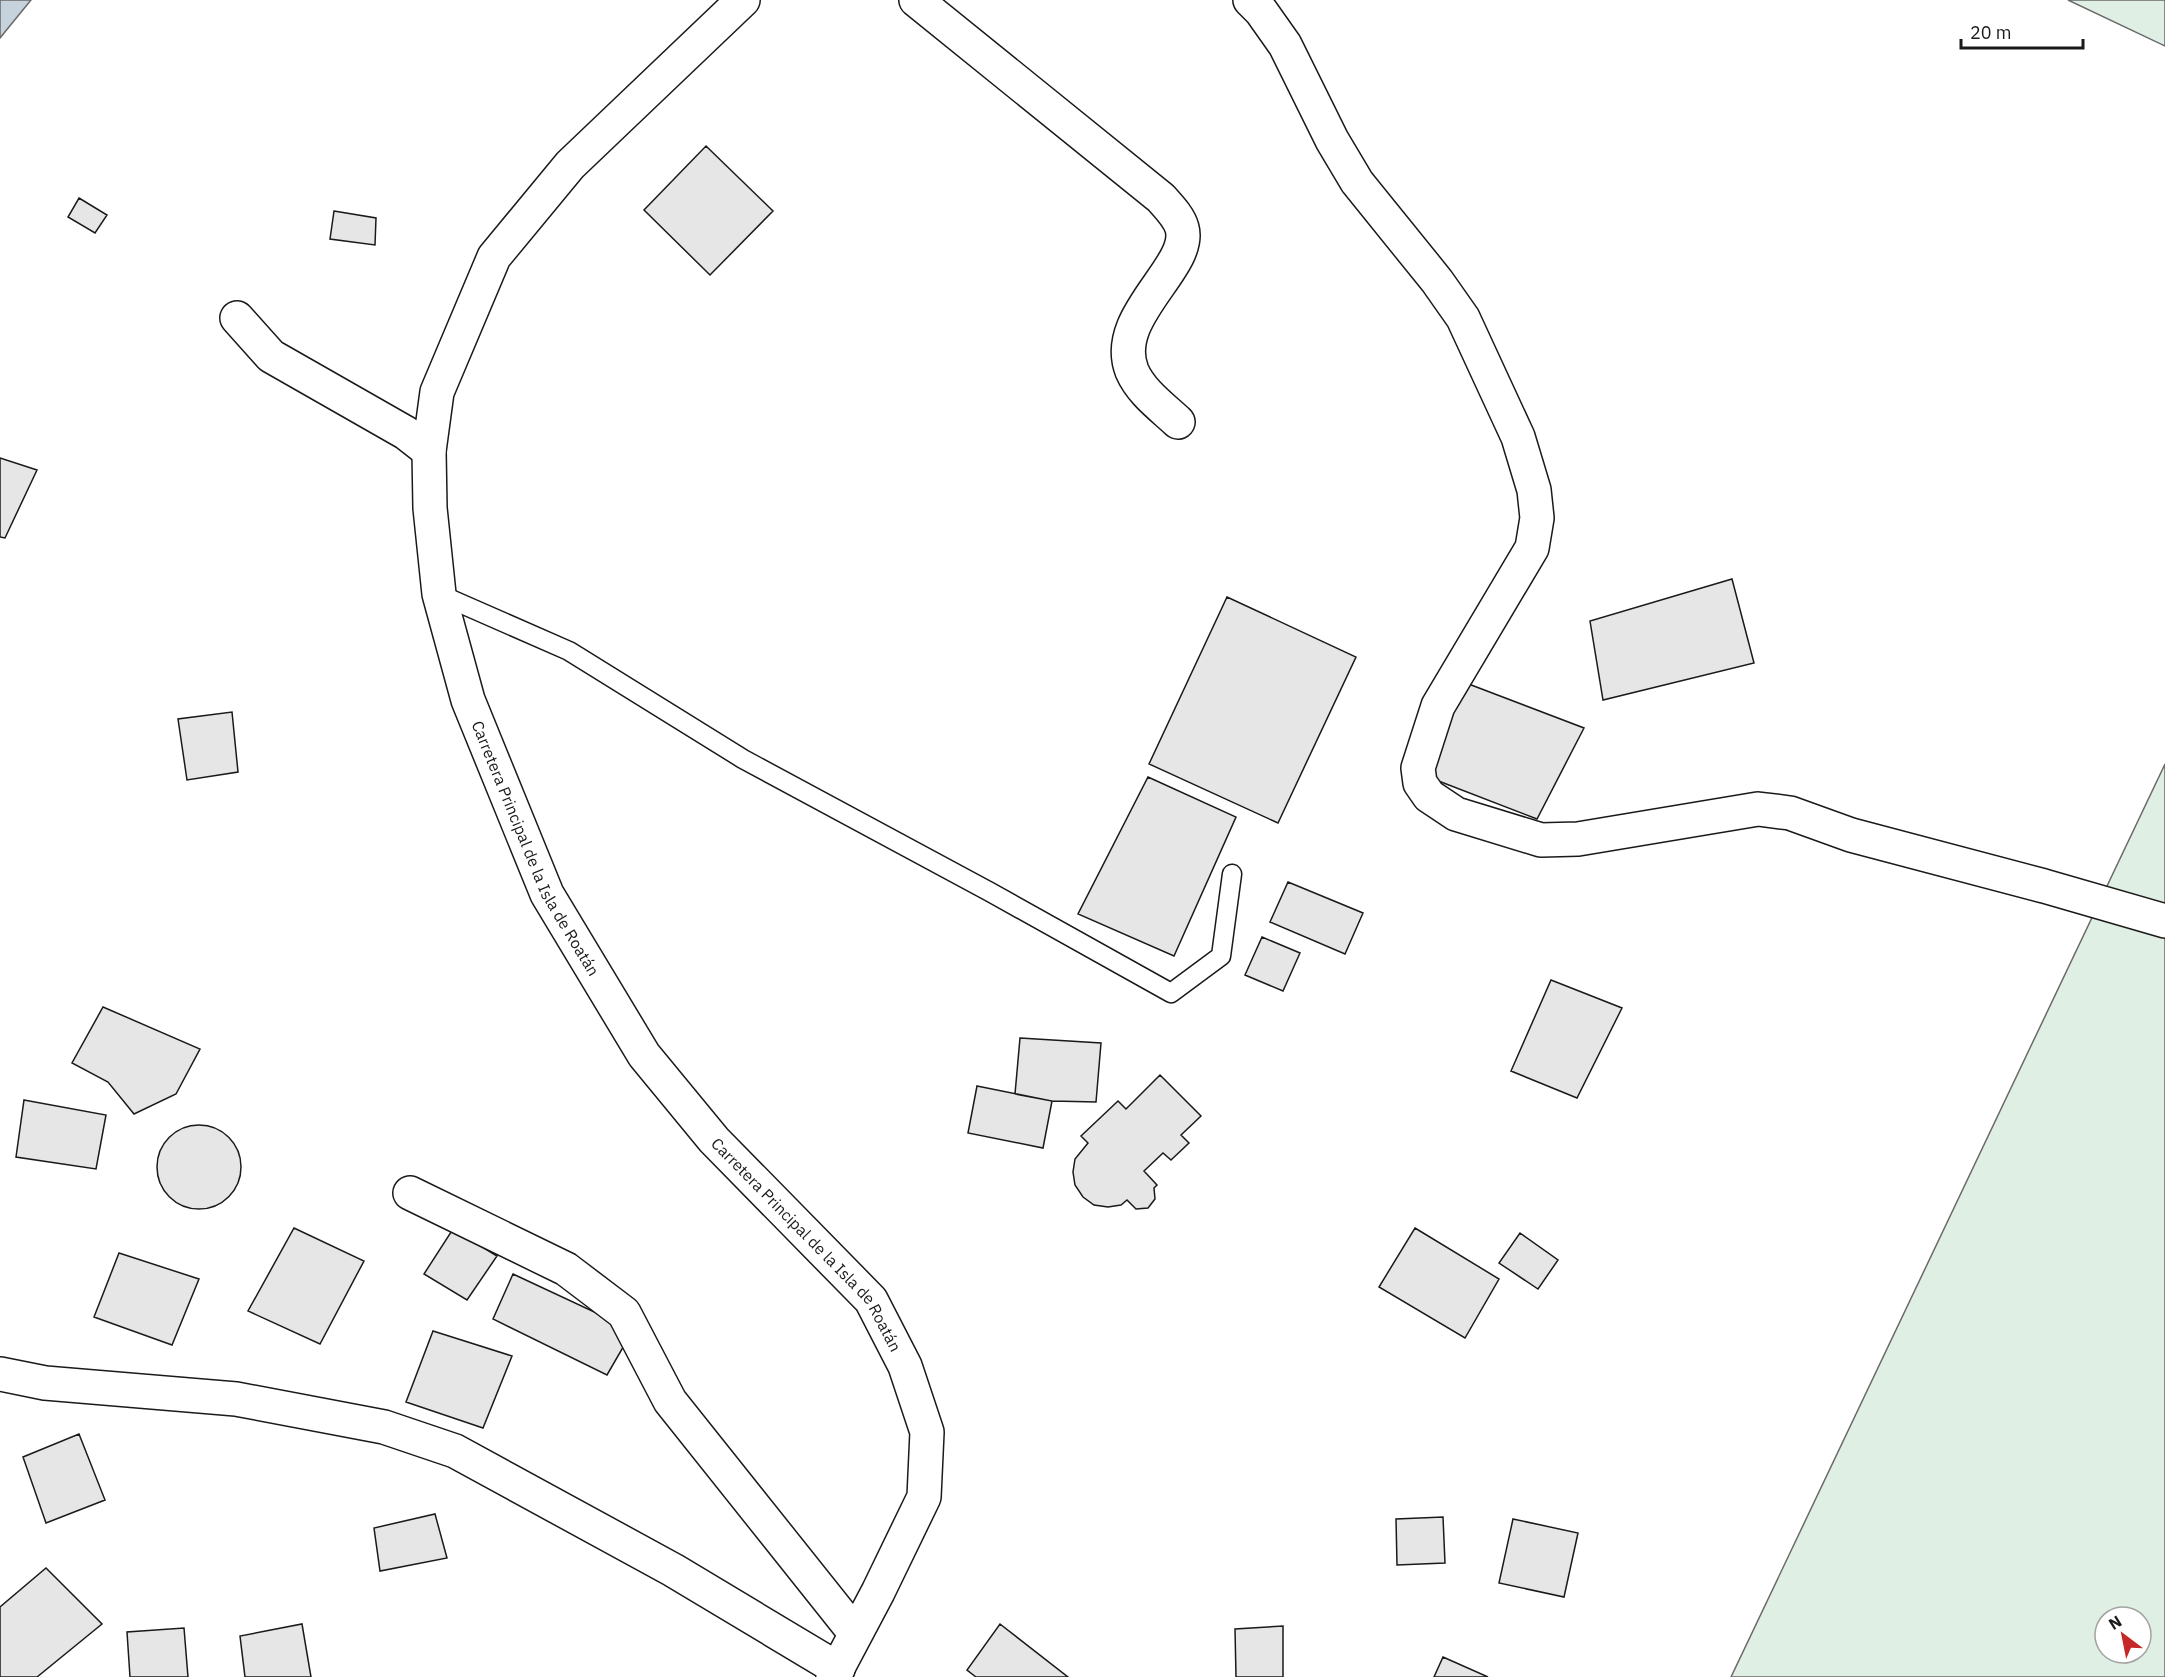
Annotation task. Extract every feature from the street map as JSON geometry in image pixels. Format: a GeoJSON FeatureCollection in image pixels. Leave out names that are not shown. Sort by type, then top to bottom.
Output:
{"type":"FeatureCollection","features":[{"type":"Feature","properties":{"kind":"street","name":"Carretera Principal de la Isla de Roatán"},"geometry":{"type":"LineString","coordinates":[[742,0],[570,165],[494,257],[437,392],[429,451],[430,508],[438,594],[468,700],[547,894],[644,1055],[714,1140],[871,1300],[906,1366],[927,1432],[924,1497],[878,1592],[835,1673]]}},
{"type":"Feature","properties":{"kind":"street"},"geometry":{"type":"LineString","coordinates":[[916,0],[1161,198],[1175,215],[1183,230],[1181,250],[1130,332],[1128,351],[1132,370],[1142,388],[1178,422]]}},
{"type":"Feature","properties":{"kind":"street"},"geometry":{"type":"LineString","coordinates":[[1250,0],[1261,11],[1285,45],[1332,140],[1358,182],[1437,281],[1463,318],[1518,437],[1534,490],[1537,518],[1532,548],[1438,706],[1418,768],[1420,783],[1429,796],[1456,814],[1541,840],[1578,839],[1758,809],[1790,813],[1851,835],[2165,921]]}},
{"type":"Feature","properties":{"kind":"street"},"geometry":{"type":"LineString","coordinates":[[237,318],[272,356],[406,433],[429,451]]}},
{"type":"Feature","properties":{"kind":"street"},"geometry":{"type":"LineString","coordinates":[[410,1193],[566,1269],[624,1313],[670,1401],[855,1633]]}},
{"type":"Feature","properties":{"kind":"street"},"geometry":{"type":"LineString","coordinates":[[0,1374],[45,1383],[236,1399],[384,1427],[455,1451],[673,1570],[835,1673]]}},
{"type":"Feature","properties":{"kind":"lane"},"geometry":{"type":"LineString","coordinates":[[438,594],[569,651],[743,759],[1171,993],[1221,956],[1232,874]]}},
{"type":"Feature","properties":{"kind":"green space"},"geometry":{"type":"Polygon","coordinates":[[[2068,0],[2165,0],[2165,46],[2068,0]]]}},
{"type":"Feature","properties":{"kind":"green space"},"geometry":{"type":"Polygon","coordinates":[[[2165,764],[2165,1677],[1731,1677],[2165,764]]]}},
{"type":"Feature","properties":{"kind":"shaded area"},"geometry":{"type":"Polygon","coordinates":[[[0,0],[31,0],[0,38],[0,0]]]}},
{"type":"Feature","properties":{"kind":"building"},"geometry":{"type":"Polygon","coordinates":[[[706,146],[773,211],[710,275],[644,210],[706,146]]]}},
{"type":"Feature","properties":{"kind":"building"},"geometry":{"type":"Polygon","coordinates":[[[79,198],[107,215],[95,233],[68,217],[79,198]]]}},
{"type":"Feature","properties":{"kind":"building"},"geometry":{"type":"Polygon","coordinates":[[[334,211],[376,218],[375,245],[330,239],[334,211]]]}},
{"type":"Feature","properties":{"kind":"building"},"geometry":{"type":"Polygon","coordinates":[[[0,458],[37,470],[5,538],[0,537],[0,458]]]}},
{"type":"Feature","properties":{"kind":"building"},"geometry":{"type":"Polygon","coordinates":[[[1732,579],[1754,663],[1603,700],[1590,621],[1732,579]]]}},
{"type":"Feature","properties":{"kind":"building"},"geometry":{"type":"Polygon","coordinates":[[[1227,597],[1356,657],[1278,823],[1149,764],[1227,597]]]}},
{"type":"Feature","properties":{"kind":"building"},"geometry":{"type":"Polygon","coordinates":[[[1466,683],[1584,728],[1537,819],[1423,775],[1466,683]]]}},
{"type":"Feature","properties":{"kind":"building"},"geometry":{"type":"Polygon","coordinates":[[[232,712],[238,772],[187,780],[178,719],[232,712]]]}},
{"type":"Feature","properties":{"kind":"building"},"geometry":{"type":"Polygon","coordinates":[[[1148,777],[1236,817],[1174,956],[1078,914],[1148,777]]]}},
{"type":"Feature","properties":{"kind":"building"},"geometry":{"type":"Polygon","coordinates":[[[1288,882],[1363,913],[1345,954],[1270,922],[1288,882]]]}},
{"type":"Feature","properties":{"kind":"building"},"geometry":{"type":"Polygon","coordinates":[[[1262,937],[1300,953],[1283,991],[1245,975],[1262,937]]]}},
{"type":"Feature","properties":{"kind":"building"},"geometry":{"type":"Polygon","coordinates":[[[1551,980],[1622,1008],[1577,1098],[1511,1071],[1551,980]]]}},
{"type":"Feature","properties":{"kind":"building"},"geometry":{"type":"Polygon","coordinates":[[[103,1007],[200,1049],[176,1094],[134,1114],[108,1082],[72,1063],[103,1007]]]}},
{"type":"Feature","properties":{"kind":"building"},"geometry":{"type":"Polygon","coordinates":[[[1020,1038],[1101,1043],[1096,1102],[1052,1101],[1015,1094],[1020,1038]]]}},
{"type":"Feature","properties":{"kind":"building"},"geometry":{"type":"Polygon","coordinates":[[[1160,1075],[1201,1116],[1181,1135],[1189,1143],[1171,1160],[1163,1153],[1144,1171],[1157,1185],[1154,1188],[1155,1199],[1148,1208],[1136,1209],[1127,1200],[1121,1205],[1108,1207],[1094,1205],[1083,1197],[1075,1185],[1073,1172],[1075,1159],[1088,1143],[1081,1136],[1118,1101],[1126,1109],[1160,1075]]]}},
{"type":"Feature","properties":{"kind":"building"},"geometry":{"type":"Polygon","coordinates":[[[977,1086],[1052,1101],[1043,1148],[968,1133],[977,1086]]]}},
{"type":"Feature","properties":{"kind":"building"},"geometry":{"type":"Polygon","coordinates":[[[24,1100],[106,1115],[96,1169],[16,1157],[24,1100]]]}},
{"type":"Feature","properties":{"kind":"building"},"geometry":{"type":"Polygon","coordinates":[[[199,1125],[215,1128],[229,1137],[238,1151],[241,1167],[238,1183],[229,1197],[215,1206],[199,1209],[183,1206],[169,1197],[160,1183],[157,1167],[160,1151],[169,1137],[183,1128],[199,1125]]]}},
{"type":"Feature","properties":{"kind":"building"},"geometry":{"type":"Polygon","coordinates":[[[294,1228],[364,1261],[320,1344],[248,1311],[294,1228]]]}},
{"type":"Feature","properties":{"kind":"building"},"geometry":{"type":"Polygon","coordinates":[[[1415,1228],[1499,1279],[1465,1338],[1379,1287],[1415,1228]]]}},
{"type":"Feature","properties":{"kind":"building"},"geometry":{"type":"Polygon","coordinates":[[[453,1229],[497,1256],[467,1300],[424,1274],[453,1229]]]}},
{"type":"Feature","properties":{"kind":"building"},"geometry":{"type":"Polygon","coordinates":[[[1520,1233],[1558,1260],[1538,1289],[1499,1263],[1520,1233]]]}},
{"type":"Feature","properties":{"kind":"building"},"geometry":{"type":"Polygon","coordinates":[[[119,1253],[199,1279],[172,1345],[94,1317],[119,1253]]]}},
{"type":"Feature","properties":{"kind":"building"},"geometry":{"type":"Polygon","coordinates":[[[513,1274],[633,1330],[607,1375],[493,1319],[513,1274]]]}},
{"type":"Feature","properties":{"kind":"building"},"geometry":{"type":"Polygon","coordinates":[[[433,1331],[512,1356],[483,1428],[406,1402],[433,1331]]]}},
{"type":"Feature","properties":{"kind":"building"},"geometry":{"type":"Polygon","coordinates":[[[79,1434],[105,1500],[46,1523],[23,1457],[79,1434]]]}},
{"type":"Feature","properties":{"kind":"building"},"geometry":{"type":"Polygon","coordinates":[[[435,1514],[447,1558],[380,1571],[374,1528],[435,1514]]]}},
{"type":"Feature","properties":{"kind":"building"},"geometry":{"type":"Polygon","coordinates":[[[1443,1517],[1445,1563],[1397,1565],[1396,1519],[1443,1517]]]}},
{"type":"Feature","properties":{"kind":"building"},"geometry":{"type":"Polygon","coordinates":[[[1513,1519],[1578,1533],[1564,1597],[1499,1583],[1513,1519]]]}},
{"type":"Feature","properties":{"kind":"building"},"geometry":{"type":"Polygon","coordinates":[[[46,1568],[102,1624],[37,1677],[0,1677],[0,1607],[46,1568]]]}},
{"type":"Feature","properties":{"kind":"building"},"geometry":{"type":"Polygon","coordinates":[[[302,1624],[311,1677],[245,1677],[240,1636],[302,1624]]]}},
{"type":"Feature","properties":{"kind":"building"},"geometry":{"type":"Polygon","coordinates":[[[1000,1624],[1068,1677],[976,1677],[967,1670],[1000,1624]]]}},
{"type":"Feature","properties":{"kind":"building"},"geometry":{"type":"Polygon","coordinates":[[[1283,1626],[1283,1677],[1236,1677],[1235,1629],[1283,1626]]]}},
{"type":"Feature","properties":{"kind":"building"},"geometry":{"type":"Polygon","coordinates":[[[184,1628],[188,1677],[130,1677],[127,1632],[184,1628]]]}},
{"type":"Feature","properties":{"kind":"building"},"geometry":{"type":"Polygon","coordinates":[[[1443,1657],[1488,1677],[1434,1677],[1443,1657]]]}}]}
